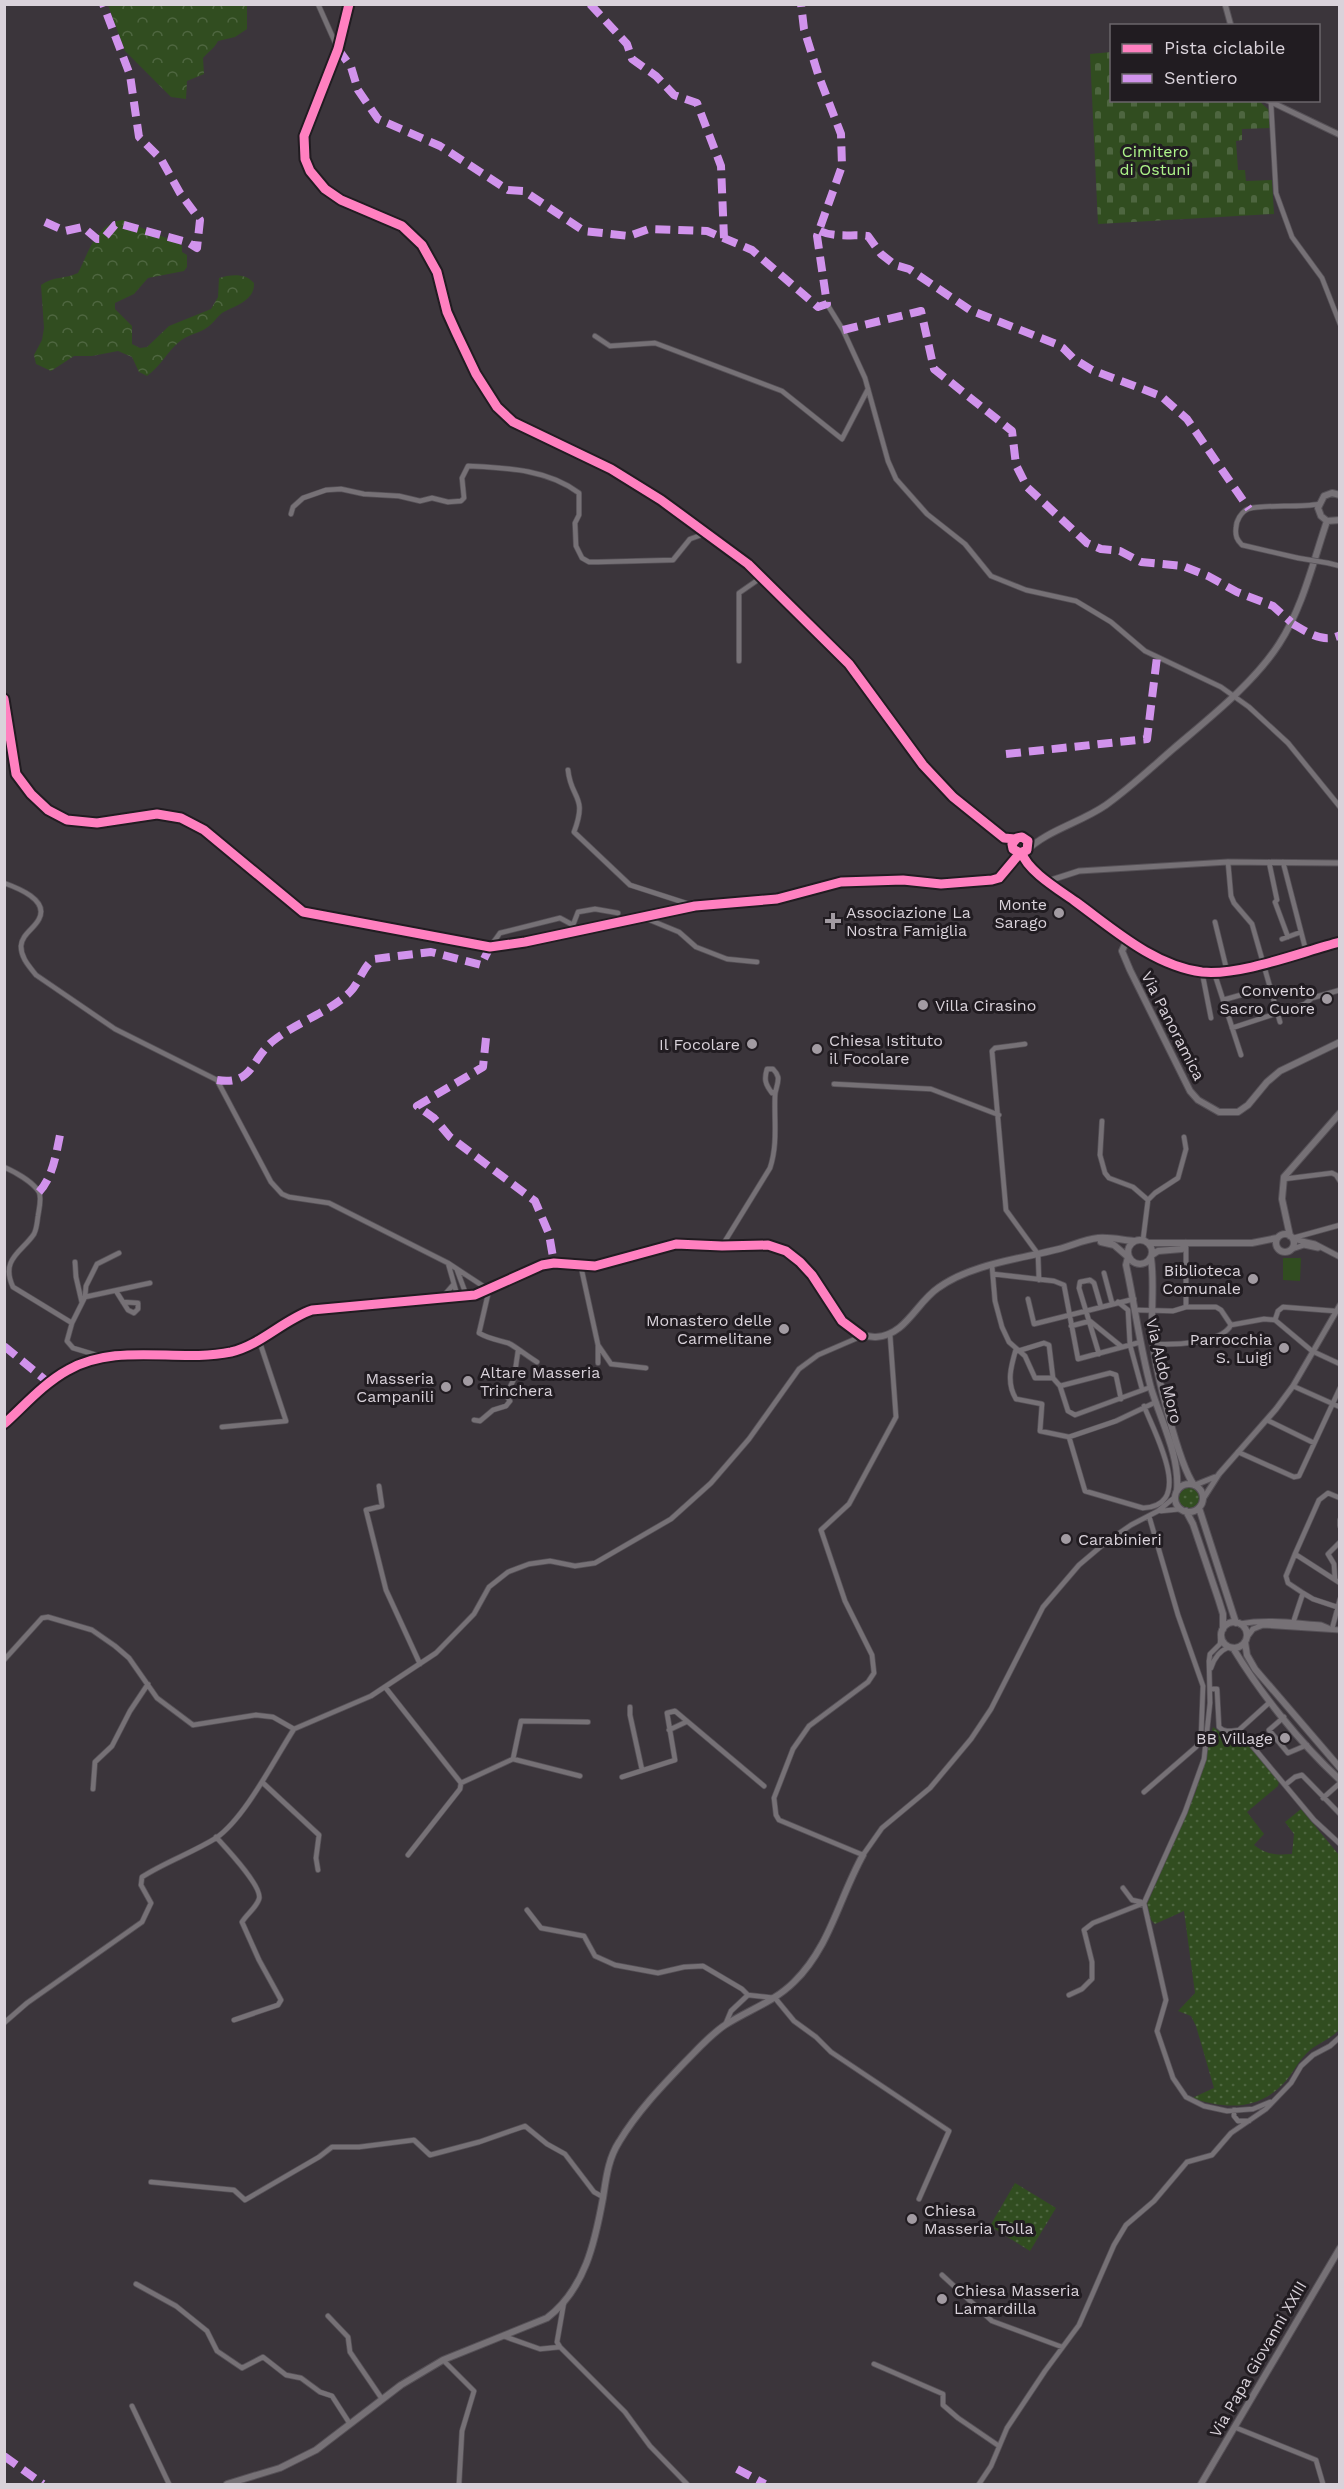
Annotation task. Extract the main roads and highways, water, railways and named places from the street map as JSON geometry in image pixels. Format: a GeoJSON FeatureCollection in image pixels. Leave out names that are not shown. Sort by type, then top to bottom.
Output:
{"type":"FeatureCollection","features":[{"type":"Feature","properties":{"kind":"main road"},"geometry":{"type":"LineString","coordinates":[[349,4],[338,49],[304,136],[305,159],[310,171],[325,189],[341,200],[402,226],[422,245],[435,266],[447,312],[476,374],[497,407],[506,416],[611,469],[707,533],[762,577],[849,664],[923,765],[953,797],[1013,848],[1024,851]]}},
{"type":"Feature","properties":{"kind":"main road"},"geometry":{"type":"LineString","coordinates":[[1327,521],[1319,512],[1319,504],[1327,494],[1338,494],[1339,484]]}},
{"type":"Feature","properties":{"kind":"main road"},"geometry":{"type":"LineString","coordinates":[[1327,521],[1340,520]]}},
{"type":"Feature","properties":{"kind":"main road"},"geometry":{"type":"LineString","coordinates":[[1024,851],[1046,835],[1106,805],[1232,696],[1279,644],[1302,595],[1327,521]]}},
{"type":"Feature","properties":{"kind":"main road"},"geometry":{"type":"LineString","coordinates":[[990,828],[1004,838],[1046,835]]}},
{"type":"Feature","properties":{"kind":"main road"},"geometry":{"type":"LineString","coordinates":[[1024,851],[1026,838]]}},
{"type":"Feature","properties":{"kind":"main road"},"geometry":{"type":"LineString","coordinates":[[1013,848],[1015,839]]}},
{"type":"Feature","properties":{"kind":"main road","name":"Via Panoramica"},"geometry":{"type":"LineString","coordinates":[[1024,851],[1030,866],[1127,940],[1122,950],[1126,961],[1185,1082],[1198,1100],[1219,1112],[1238,1112],[1248,1105],[1267,1082],[1280,1071],[1340,1042]]}},
{"type":"Feature","properties":{"kind":"main road"},"geometry":{"type":"LineString","coordinates":[[1278,1250],[1276,1244],[1282,1231],[1284,1211],[1282,1188],[1288,1170],[1340,1113]]}},
{"type":"Feature","properties":{"kind":"main road"},"geometry":{"type":"LineString","coordinates":[[1252,1243],[1287,1252],[1292,1249],[1292,1238],[1284,1211]]}},
{"type":"Feature","properties":{"kind":"main road"},"geometry":{"type":"LineString","coordinates":[[4,1424],[49,1383],[67,1370],[104,1357],[213,1355],[234,1351],[259,1340],[296,1315],[312,1310],[467,1297],[489,1290],[542,1265],[554,1263],[581,1267],[595,1266],[676,1244],[768,1245],[786,1251],[812,1275],[842,1321],[862,1336],[875,1337],[890,1334],[911,1317],[924,1299],[937,1288],[952,1280],[992,1266],[1097,1238],[1146,1242],[1252,1243],[1285,1234],[1292,1238]]}},
{"type":"Feature","properties":{"kind":"main road"},"geometry":{"type":"LineString","coordinates":[[1087,1241],[1114,1245],[1133,1263],[1142,1265],[1158,1251],[1182,1249],[1186,1243]]}},
{"type":"Feature","properties":{"kind":"main road"},"geometry":{"type":"LineString","coordinates":[[1128,1257],[1129,1246],[1134,1241]]}},
{"type":"Feature","properties":{"kind":"main road"},"geometry":{"type":"LineString","coordinates":[[1146,1242],[1152,1256]]}},
{"type":"Feature","properties":{"kind":"main road","name":"Via Aldo Moro"},"geometry":{"type":"LineString","coordinates":[[1152,1256],[1153,1344],[1174,1434],[1185,1468],[1195,1485]]}},
{"type":"Feature","properties":{"kind":"main road","name":"Via Aldo Moro"},"geometry":{"type":"LineString","coordinates":[[1128,1257],[1126,1265],[1151,1387],[1177,1470],[1176,1494]]}},
{"type":"Feature","properties":{"kind":"main road"},"geometry":{"type":"LineString","coordinates":[[1339,1785],[1251,1677],[1231,1648],[1222,1641],[1221,1607],[1193,1524],[1176,1494],[1183,1485],[1195,1485],[1201,1491],[1203,1499],[1199,1508],[1238,1624],[1245,1630],[1247,1655],[1255,1669],[1340,1768]]}},
{"type":"Feature","properties":{"kind":"main road"},"geometry":{"type":"LineString","coordinates":[[1183,1510],[1199,1508]]}},
{"type":"Feature","properties":{"kind":"main road"},"geometry":{"type":"LineString","coordinates":[[1222,1631],[1229,1624],[1238,1624]]}},
{"type":"Feature","properties":{"kind":"main road"},"geometry":{"type":"LineString","coordinates":[[1231,1648],[1240,1647],[1246,1640]]}},
{"type":"Feature","properties":{"kind":"main road"},"geometry":{"type":"LineString","coordinates":[[227,2484],[280,2468],[316,2450],[400,2385],[444,2360],[547,2318],[564,2302],[584,2273],[598,2225],[609,2165],[615,2147],[627,2129],[653,2095],[710,2036],[726,2024],[775,1998],[795,1981],[813,1958],[836,1917],[863,1855]]}},
{"type":"Feature","properties":{"kind":"main road","name":"Via Papa Giovanni XXIII"},"geometry":{"type":"LineString","coordinates":[[1201,2484],[1340,2248]]}},
{"type":"Feature","properties":{"kind":"place","name":"Monte Sarago"},"geometry":{"type":"Point","coordinates":[1059,913]}},
{"type":"Feature","properties":{"kind":"place","name":"Associazione La Nostra Famiglia"},"geometry":{"type":"Point","coordinates":[833,921]}},
{"type":"Feature","properties":{"kind":"place","name":"Convento Sacro Cuore"},"geometry":{"type":"Point","coordinates":[1327,999]}},
{"type":"Feature","properties":{"kind":"place","name":"Villa Cirasino"},"geometry":{"type":"Point","coordinates":[923,1005]}},
{"type":"Feature","properties":{"kind":"place","name":"Il Focolare"},"geometry":{"type":"Point","coordinates":[752,1044]}},
{"type":"Feature","properties":{"kind":"place","name":"Chiesa Istituto il Focolare"},"geometry":{"type":"Point","coordinates":[817,1049]}},
{"type":"Feature","properties":{"kind":"place","name":"Biblioteca Comunale"},"geometry":{"type":"Point","coordinates":[1253,1279]}},
{"type":"Feature","properties":{"kind":"place","name":"Monastero delle Carmelitane"},"geometry":{"type":"Point","coordinates":[784,1329]}},
{"type":"Feature","properties":{"kind":"place","name":"Parrocchia S. Luigi"},"geometry":{"type":"Point","coordinates":[1284,1348]}},
{"type":"Feature","properties":{"kind":"place","name":"Altare Masseria Trinchera"},"geometry":{"type":"Point","coordinates":[468,1381]}},
{"type":"Feature","properties":{"kind":"place","name":"Masseria Campanili"},"geometry":{"type":"Point","coordinates":[446,1387]}},
{"type":"Feature","properties":{"kind":"place","name":"Carabinieri"},"geometry":{"type":"Point","coordinates":[1066,1539]}},
{"type":"Feature","properties":{"kind":"place","name":"BB Village"},"geometry":{"type":"Point","coordinates":[1285,1738]}},
{"type":"Feature","properties":{"kind":"place","name":"Chiesa Masseria Tolla"},"geometry":{"type":"Point","coordinates":[912,2219]}},
{"type":"Feature","properties":{"kind":"place","name":"Chiesa Masseria Lamardilla"},"geometry":{"type":"Point","coordinates":[942,2299]}},
{"type":"Feature","properties":{"kind":"park label","name":"Cimitero di Ostuni"},"geometry":{"type":"Point","coordinates":[1155,160]}}]}
